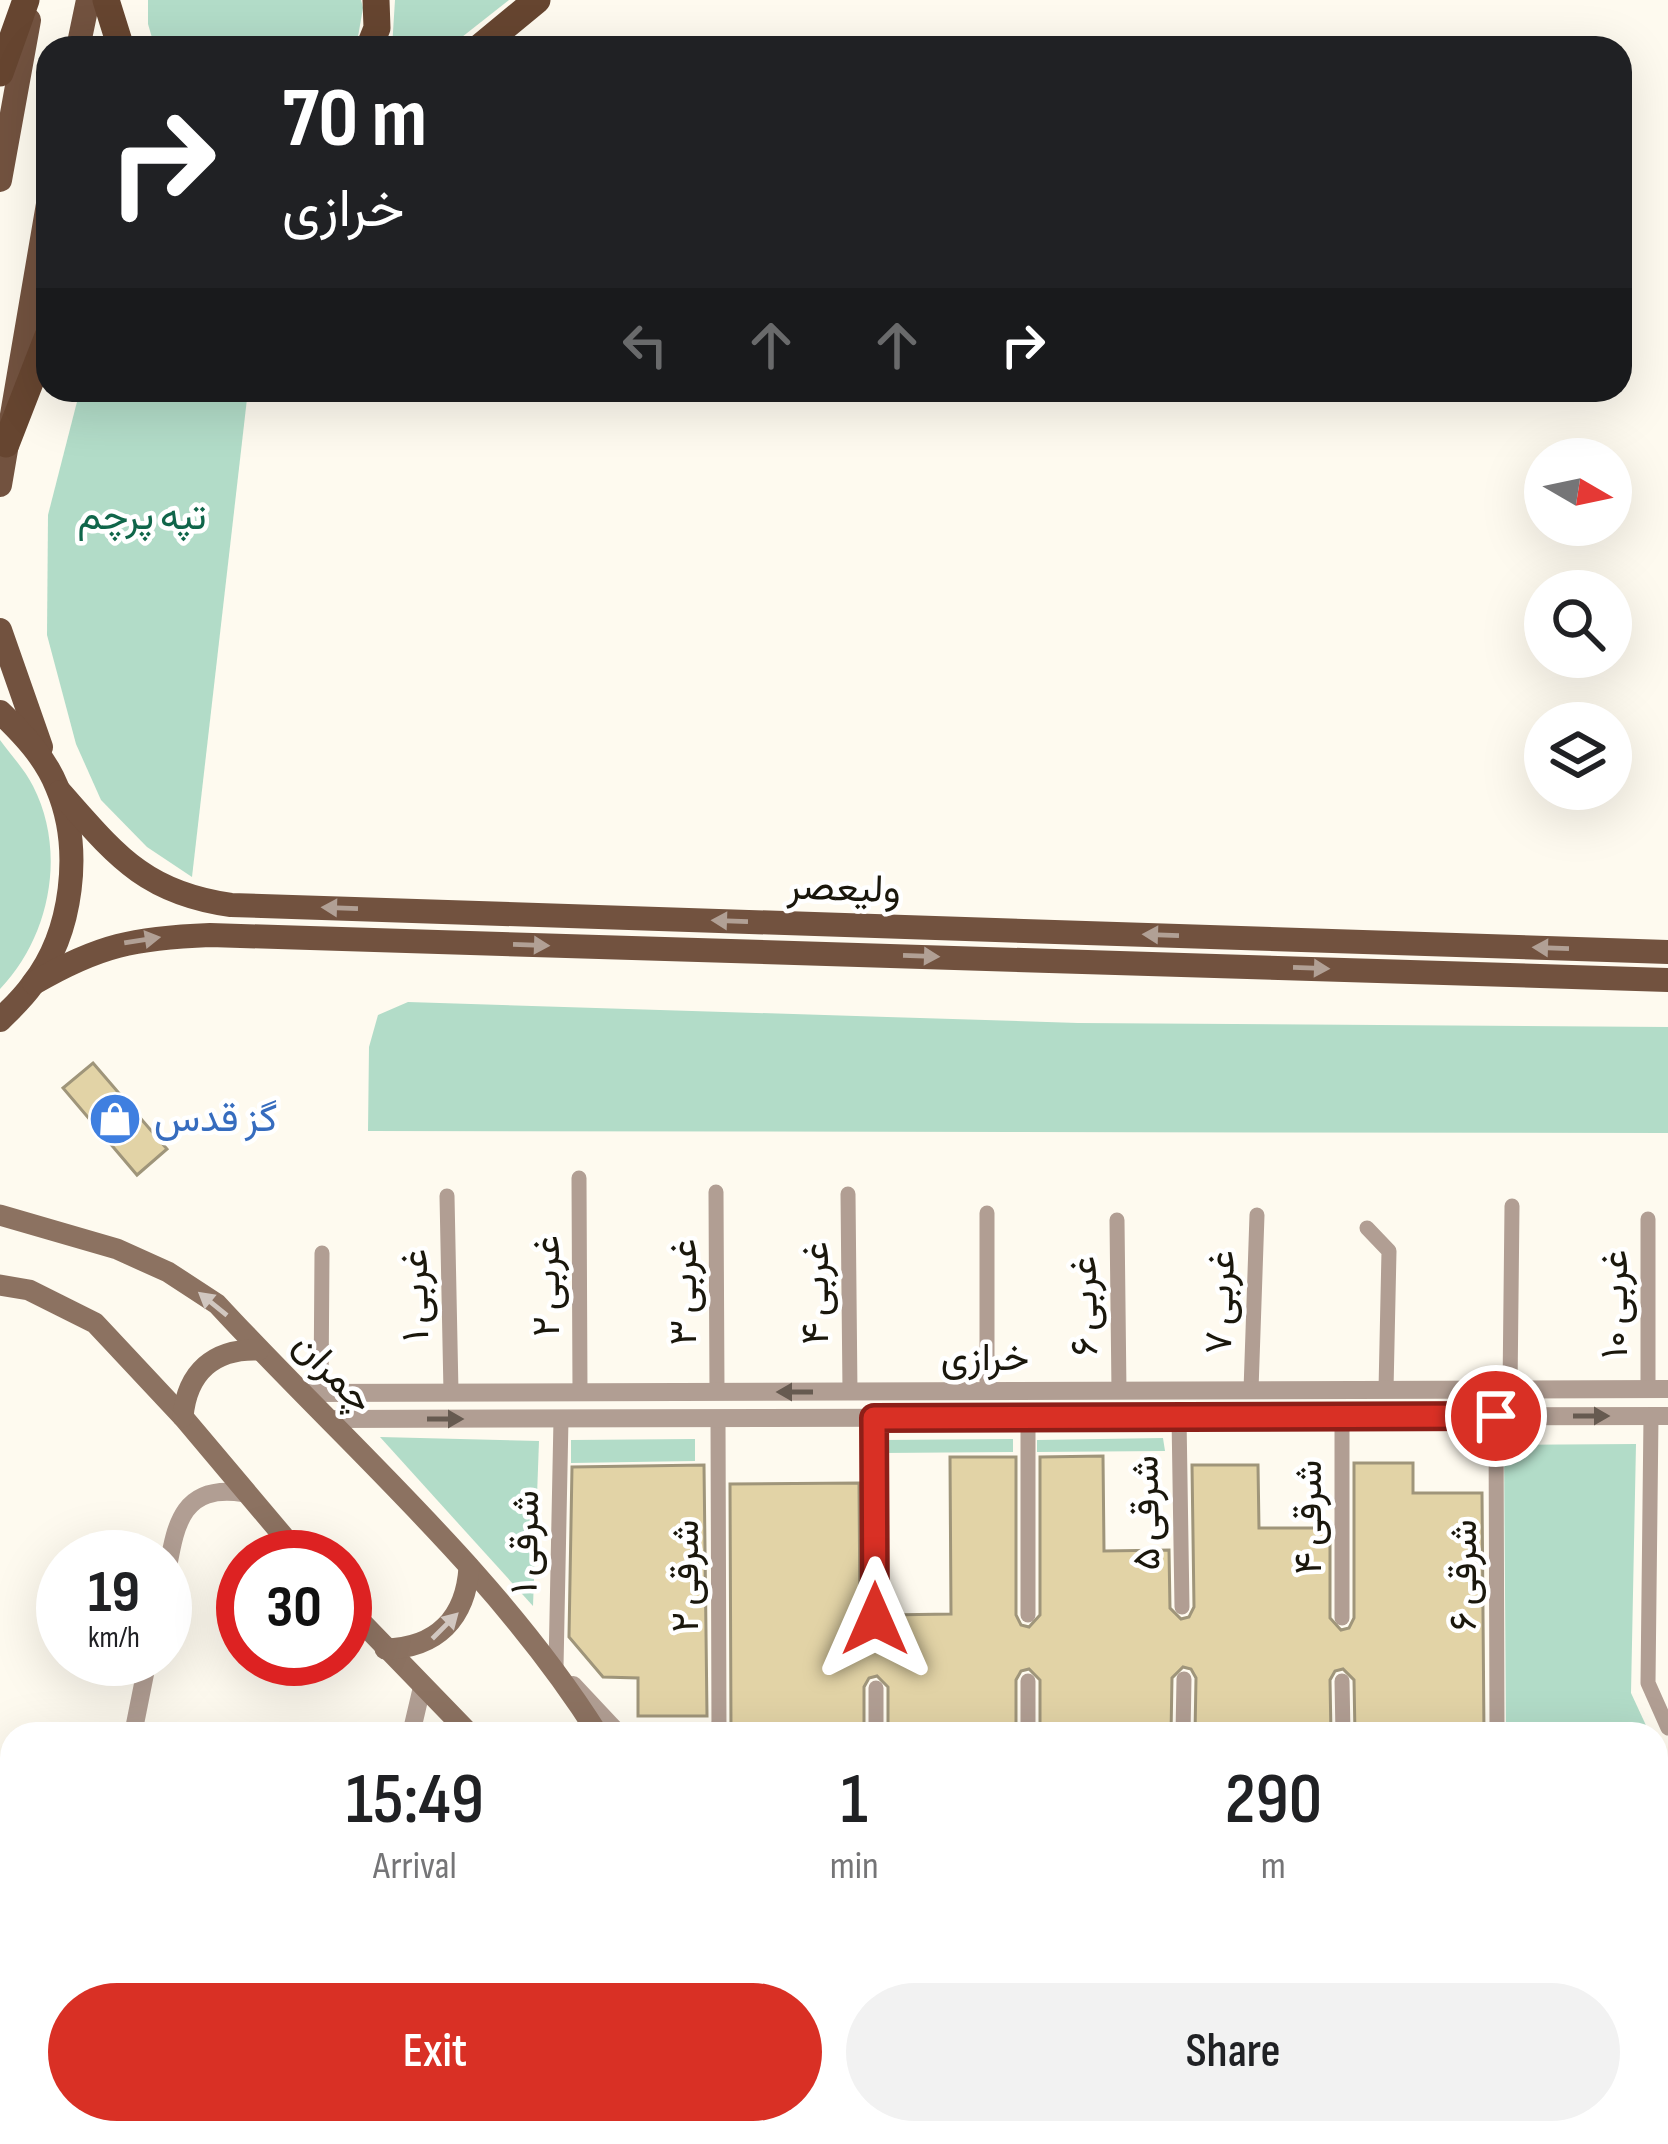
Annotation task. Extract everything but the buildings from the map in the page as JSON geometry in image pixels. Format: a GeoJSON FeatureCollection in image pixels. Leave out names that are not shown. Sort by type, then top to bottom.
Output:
{"type":"FeatureCollection","features":[{"type":"Feature","properties":{"kind":"highway"},"geometry":{"type":"LineString","coordinates":[[0,73],[30,0]]}},
{"type":"Feature","properties":{"kind":"highway"},"geometry":{"type":"LineString","coordinates":[[106,0],[117,36]]}},
{"type":"Feature","properties":{"kind":"highway"},"geometry":{"type":"LineString","coordinates":[[374,36],[376,0]]}},
{"type":"Feature","properties":{"kind":"highway"},"geometry":{"type":"LineString","coordinates":[[494,36],[537,0]]}},
{"type":"Feature","properties":{"kind":"highway"},"geometry":{"type":"LineString","coordinates":[[6,444],[36,367]]}},
{"type":"Feature","properties":{"kind":"main road"},"geometry":{"type":"LineString","coordinates":[[0,180],[30,0]]}},
{"type":"Feature","properties":{"kind":"main road"},"geometry":{"type":"LineString","coordinates":[[80,36],[88,0]]}},
{"type":"Feature","properties":{"kind":"main road"},"geometry":{"type":"LineString","coordinates":[[0,485],[36,273]]}},
{"type":"Feature","properties":{"kind":"main road"},"geometry":{"type":"LineString","coordinates":[[0,630],[69,832],[71,885],[59,936],[34,983],[0,1020]]}},
{"type":"Feature","properties":{"kind":"main road","name":"ولیعصر"},"geometry":{"type":"LineString","coordinates":[[0,712],[26,736],[55,782],[113,851],[177,895],[231,905],[1668,952]]}},
{"type":"Feature","properties":{"kind":"main road","name":"ولیعصر"},"geometry":{"type":"LineString","coordinates":[[34,983],[98,949],[163,937],[209,935],[1668,980]]}},
{"type":"Feature","properties":{"kind":"main road","name":"چمران"},"geometry":{"type":"LineString","coordinates":[[0,1215],[117,1249],[167,1271],[217,1304],[259,1350],[312,1393],[328,1419],[469,1567],[556,1667],[590,1722]]}},
{"type":"Feature","properties":{"kind":"main road"},"geometry":{"type":"LineString","coordinates":[[0,1286],[29,1290],[95,1323],[183,1417],[278,1530]]}},
{"type":"Feature","properties":{"kind":"main road"},"geometry":{"type":"LineString","coordinates":[[183,1417],[184,1398],[204,1365],[221,1354],[259,1350]]}},
{"type":"Feature","properties":{"kind":"main road"},"geometry":{"type":"LineString","coordinates":[[386,1649],[408,1649],[447,1628],[460,1610],[469,1567]]}},
{"type":"Feature","properties":{"kind":"main road"},"geometry":{"type":"LineString","coordinates":[[372,1634],[456,1722]]}},
{"type":"Feature","properties":{"kind":"street","name":"۲ غربی"},"geometry":{"type":"LineString","coordinates":[[579,1178],[580,1392]]}},
{"type":"Feature","properties":{"kind":"street","name":"۳ غربی"},"geometry":{"type":"LineString","coordinates":[[716,1192],[717,1392]]}},
{"type":"Feature","properties":{"kind":"street","name":"۴ غربی"},"geometry":{"type":"LineString","coordinates":[[848,1194],[850,1391]]}},
{"type":"Feature","properties":{"kind":"street","name":"۱ غربی"},"geometry":{"type":"LineString","coordinates":[[447,1196],[451,1393]]}},
{"type":"Feature","properties":{"kind":"street"},"geometry":{"type":"LineString","coordinates":[[1510,1390],[1513,1206]]}},
{"type":"Feature","properties":{"kind":"street"},"geometry":{"type":"LineString","coordinates":[[986,1213],[987,1391]]}},
{"type":"Feature","properties":{"kind":"street","name":"۷ غربی"},"geometry":{"type":"LineString","coordinates":[[1252,1390],[1257,1215]]}},
{"type":"Feature","properties":{"kind":"street","name":"۱۰ غربی"},"geometry":{"type":"LineString","coordinates":[[1648,1219],[1658,1389]]}},
{"type":"Feature","properties":{"kind":"street","name":"۶ غربی"},"geometry":{"type":"LineString","coordinates":[[1113,1391],[1117,1220]]}},
{"type":"Feature","properties":{"kind":"street"},"geometry":{"type":"LineString","coordinates":[[1367,1228],[1389,1251],[1386,1390]]}},
{"type":"Feature","properties":{"kind":"street"},"geometry":{"type":"LineString","coordinates":[[312,1393],[322,1253]]}},
{"type":"Feature","properties":{"kind":"street","name":"خرازی"},"geometry":{"type":"LineString","coordinates":[[312,1393],[1658,1389]]}},
{"type":"Feature","properties":{"kind":"street"},"geometry":{"type":"LineString","coordinates":[[1417,1390],[1417,1417]]}},
{"type":"Feature","properties":{"kind":"street"},"geometry":{"type":"LineString","coordinates":[[1106,1417],[1113,1391]]}},
{"type":"Feature","properties":{"kind":"street","name":"۶ شرقی"},"geometry":{"type":"LineString","coordinates":[[1496,1416],[1497,1722]]}},
{"type":"Feature","properties":{"kind":"street","name":"خرازی"},"geometry":{"type":"LineString","coordinates":[[328,1419],[1659,1416]]}},
{"type":"Feature","properties":{"kind":"street"},"geometry":{"type":"LineString","coordinates":[[1659,1416],[1648,1683],[1665,1722]]}},
{"type":"Feature","properties":{"kind":"street","name":"۵ شرقی"},"geometry":{"type":"LineString","coordinates":[[1179,1417],[1182,1607]]}},
{"type":"Feature","properties":{"kind":"street","name":"۴ شرقی"},"geometry":{"type":"LineString","coordinates":[[1342,1417],[1342,1618]]}},
{"type":"Feature","properties":{"kind":"street","name":"۲ شرقی"},"geometry":{"type":"LineString","coordinates":[[717,1722],[718,1418]]}},
{"type":"Feature","properties":{"kind":"street"},"geometry":{"type":"LineString","coordinates":[[874,1418],[875,1619]]}},
{"type":"Feature","properties":{"kind":"street"},"geometry":{"type":"LineString","coordinates":[[1028,1418],[1028,1615]]}},
{"type":"Feature","properties":{"kind":"street","name":"۱ شرقی"},"geometry":{"type":"LineString","coordinates":[[556,1667],[561,1419]]}},
{"type":"Feature","properties":{"kind":"street"},"geometry":{"type":"LineString","coordinates":[[176,1530],[182,1513],[208,1495],[225,1490],[244,1493]]}},
{"type":"Feature","properties":{"kind":"street","name":"چمران"},"geometry":{"type":"LineString","coordinates":[[556,1667],[608,1722]]}},
{"type":"Feature","properties":{"kind":"street"},"geometry":{"type":"LineString","coordinates":[[1183,1722],[1184,1679]]}},
{"type":"Feature","properties":{"kind":"street"},"geometry":{"type":"LineString","coordinates":[[1028,1681],[1028,1722]]}},
{"type":"Feature","properties":{"kind":"street"},"geometry":{"type":"LineString","coordinates":[[1342,1681],[1342,1722]]}},
{"type":"Feature","properties":{"kind":"street"},"geometry":{"type":"LineString","coordinates":[[135,1722],[143,1686]]}},
{"type":"Feature","properties":{"kind":"street"},"geometry":{"type":"LineString","coordinates":[[414,1722],[422,1687]]}},
{"type":"Feature","properties":{"kind":"street"},"geometry":{"type":"LineString","coordinates":[[876,1688],[877,1722]]}},
{"type":"Feature","properties":{"kind":"green space"},"geometry":{"type":"Polygon","coordinates":[[[148,0],[361,0],[363,8],[358,36],[152,36],[148,0]]]}},
{"type":"Feature","properties":{"kind":"green space"},"geometry":{"type":"Polygon","coordinates":[[[395,0],[509,0],[463,36],[393,36],[395,0]]]}},
{"type":"Feature","properties":{"kind":"green space","name":"تپه پرچم"},"geometry":{"type":"Polygon","coordinates":[[[77,402],[247,402],[192,877],[147,847],[101,800],[76,744],[47,635],[48,515],[77,402]]]}},
{"type":"Feature","properties":{"kind":"green space"},"geometry":{"type":"Polygon","coordinates":[[[0,740],[30,780],[43,812],[51,866],[48,893],[31,945],[0,989],[0,740]]]}},
{"type":"Feature","properties":{"kind":"green space"},"geometry":{"type":"Polygon","coordinates":[[[408,1002],[1078,1023],[1668,1027],[1668,1133],[368,1131],[369,1047],[378,1015],[408,1002]]]}},
{"type":"Feature","properties":{"kind":"green space"},"geometry":{"type":"Polygon","coordinates":[[[380,1437],[539,1441],[533,1606],[380,1437]]]}},
{"type":"Feature","properties":{"kind":"green space"},"geometry":{"type":"Polygon","coordinates":[[[1163,1438],[1165,1451],[1037,1452],[1037,1440],[1163,1438]]]}},
{"type":"Feature","properties":{"kind":"green space"},"geometry":{"type":"Polygon","coordinates":[[[695,1439],[695,1461],[571,1463],[571,1440],[695,1439]]]}},
{"type":"Feature","properties":{"kind":"green space"},"geometry":{"type":"Polygon","coordinates":[[[1013,1439],[1013,1452],[882,1453],[882,1440],[1013,1439]]]}},
{"type":"Feature","properties":{"kind":"green space"},"geometry":{"type":"Polygon","coordinates":[[[1636,1444],[1631,1693],[1644,1722],[1506,1722],[1504,1445],[1636,1444]]]}},
{"type":"Feature","properties":{"kind":"place","name":"گز قدس"},"geometry":{"type":"Point","coordinates":[115,1119]}},
{"type":"Feature","properties":{"kind":"route"},"geometry":{"type":"LineString","coordinates":[[875,1619],[874,1418],[1496,1416]]}}]}
